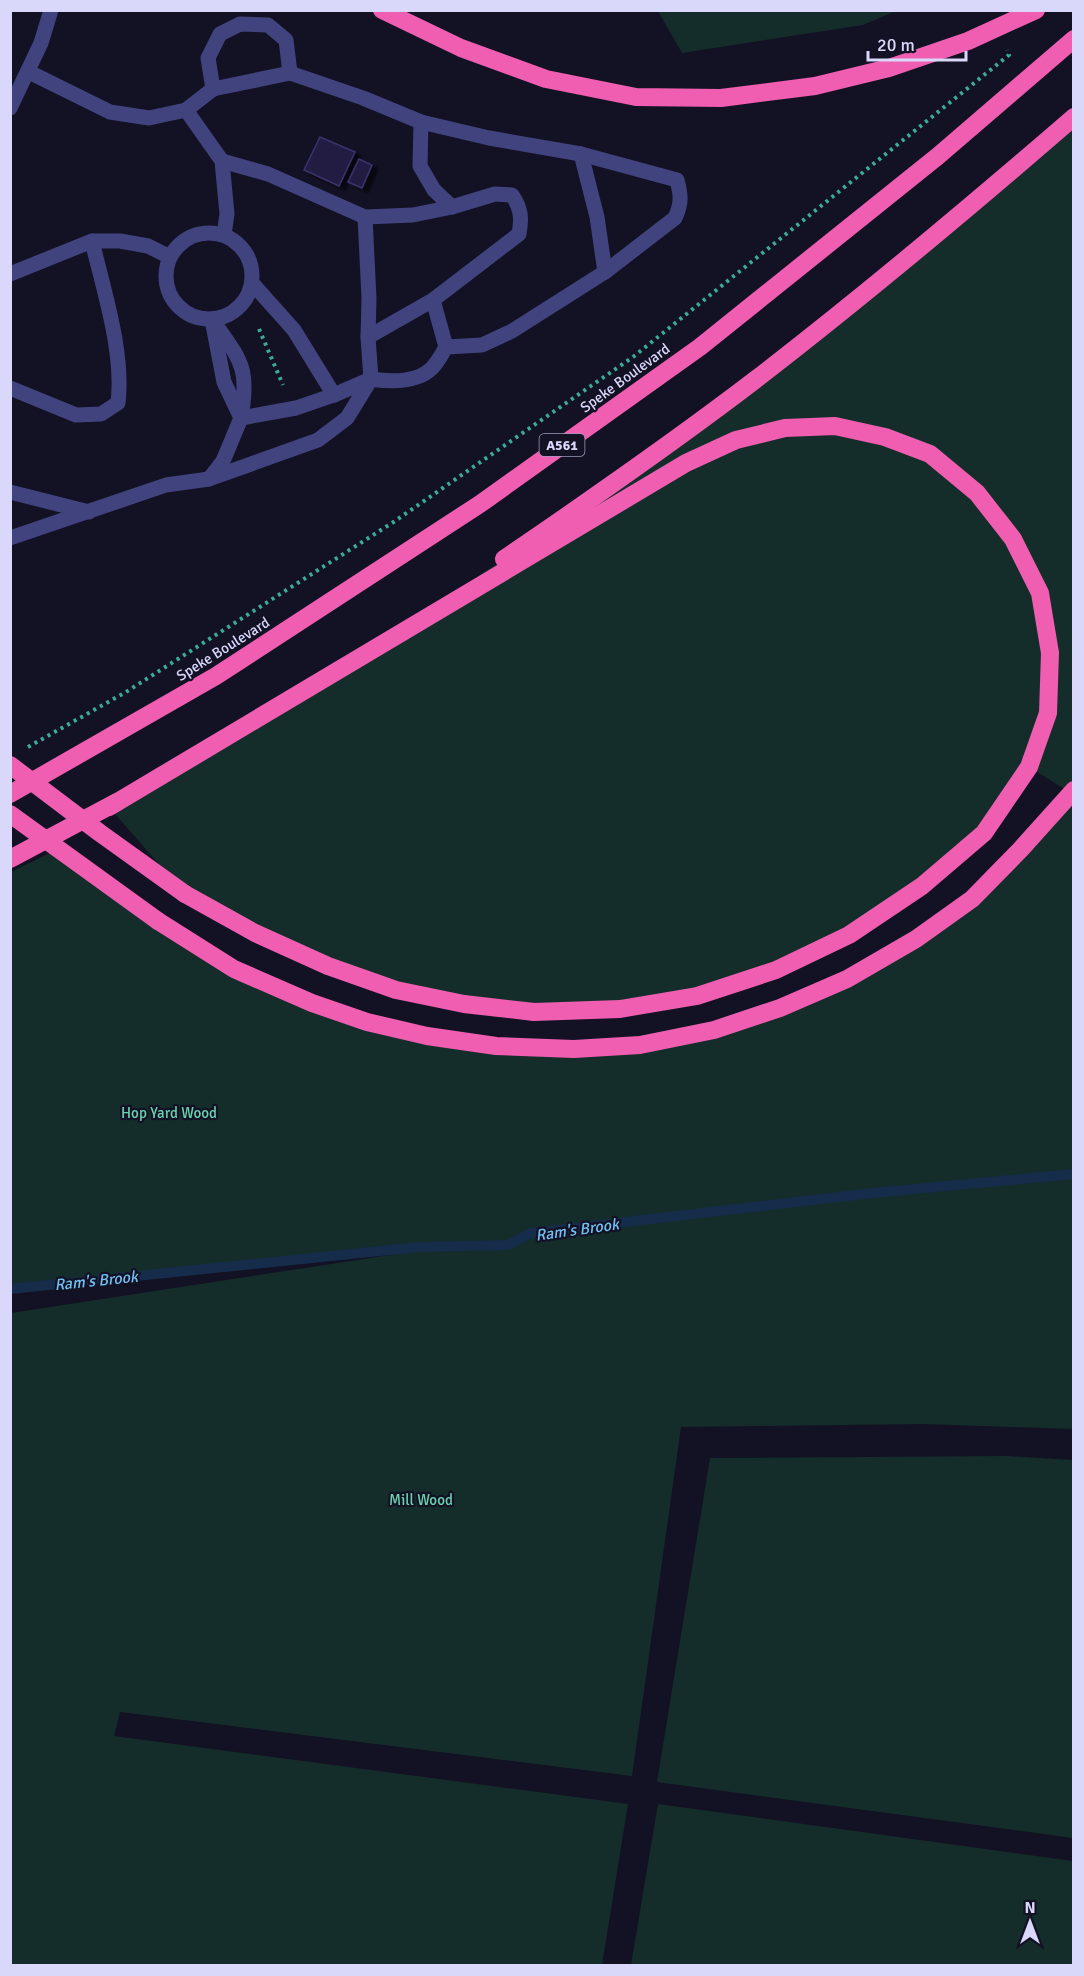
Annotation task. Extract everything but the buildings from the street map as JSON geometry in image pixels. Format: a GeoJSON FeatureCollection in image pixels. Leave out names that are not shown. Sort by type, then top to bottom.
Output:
{"type":"FeatureCollection","features":[{"type":"Feature","properties":{"kind":"highway"},"geometry":{"type":"LineString","coordinates":[[382,10],[461,48],[546,79],[636,97],[720,99],[815,86],[889,68],[968,41],[1036,10]]}},
{"type":"Feature","properties":{"kind":"highway","name":"Speke Boulevard"},"geometry":{"type":"LineString","coordinates":[[10,794],[216,676],[480,504],[700,347],[938,156],[1074,39]]}},
{"type":"Feature","properties":{"kind":"highway"},"geometry":{"type":"LineString","coordinates":[[109,807],[325,678],[592,499],[755,380],[973,205],[1074,117]]}},
{"type":"Feature","properties":{"kind":"highway"},"geometry":{"type":"LineString","coordinates":[[10,859],[109,807],[686,463],[736,440],[785,428],[835,426],[885,437],[930,454],[977,493],[1013,539],[1040,593],[1050,653],[1048,713],[1029,767],[984,833],[922,886],[849,935],[776,970],[697,996],[620,1009],[534,1012],[464,1004],[396,990],[328,966],[255,933],[185,894],[100,833],[15,758]]}},
{"type":"Feature","properties":{"kind":"highway"},"geometry":{"type":"LineString","coordinates":[[10,814],[158,921],[234,969],[312,1003],[367,1022],[428,1036],[496,1046],[574,1049],[640,1045],[714,1030],[780,1008],[848,979],[916,939],[972,899],[1074,790]]}},
{"type":"Feature","properties":{"kind":"street"},"geometry":{"type":"LineString","coordinates":[[10,108],[29,72],[51,10]]}},
{"type":"Feature","properties":{"kind":"street"},"geometry":{"type":"LineString","coordinates":[[213,89],[208,58],[220,34],[240,24],[268,25],[286,40],[290,73]]}},
{"type":"Feature","properties":{"kind":"street"},"geometry":{"type":"LineString","coordinates":[[29,72],[110,112],[149,118],[186,111],[213,89],[290,73],[421,123],[489,138],[582,154],[677,180],[682,196],[675,218],[605,272],[512,331],[482,345],[446,347]]}},
{"type":"Feature","properties":{"kind":"street"},"geometry":{"type":"LineString","coordinates":[[186,111],[222,161],[227,214],[224,235]]}},
{"type":"Feature","properties":{"kind":"street"},"geometry":{"type":"LineString","coordinates":[[421,123],[420,166],[434,190],[452,207]]}},
{"type":"Feature","properties":{"kind":"street"},"geometry":{"type":"LineString","coordinates":[[582,154],[597,217],[605,272]]}},
{"type":"Feature","properties":{"kind":"street"},"geometry":{"type":"LineString","coordinates":[[222,161],[268,174],[365,217],[413,215],[495,195],[512,195],[519,205],[522,220],[519,234],[433,300],[368,337]]}},
{"type":"Feature","properties":{"kind":"street"},"geometry":{"type":"LineString","coordinates":[[10,538],[166,485],[209,479],[318,440],[346,418],[371,379],[365,217]]}},
{"type":"Feature","properties":{"kind":"street"},"geometry":{"type":"LineString","coordinates":[[203,233],[224,235],[241,246],[251,263],[250,290],[233,312],[212,319],[194,317],[179,307],[169,292],[166,274],[170,257],[184,240],[203,233]]}},
{"type":"Feature","properties":{"kind":"street"},"geometry":{"type":"LineString","coordinates":[[10,274],[92,241],[120,241],[148,246],[170,257]]}},
{"type":"Feature","properties":{"kind":"street"},"geometry":{"type":"LineString","coordinates":[[10,388],[76,415],[101,414],[118,403],[121,382],[115,342],[92,241]]}},
{"type":"Feature","properties":{"kind":"street"},"geometry":{"type":"LineString","coordinates":[[250,290],[294,330],[334,395]]}},
{"type":"Feature","properties":{"kind":"street"},"geometry":{"type":"LineString","coordinates":[[242,418],[296,408],[371,379],[393,382],[413,378],[431,369],[446,347],[433,300]]}},
{"type":"Feature","properties":{"kind":"street"},"geometry":{"type":"LineString","coordinates":[[209,479],[224,461],[242,418],[245,380],[242,362],[212,319]]}},
{"type":"Feature","properties":{"kind":"street"},"geometry":{"type":"LineString","coordinates":[[212,319],[224,382],[242,418]]}},
{"type":"Feature","properties":{"kind":"street"},"geometry":{"type":"LineString","coordinates":[[10,492],[89,512]]}},
{"type":"Feature","properties":{"kind":"path"},"geometry":{"type":"LineString","coordinates":[[15,758],[126,692],[382,529],[633,357],[1009,55],[1002,26]]}},
{"type":"Feature","properties":{"kind":"path"},"geometry":{"type":"LineString","coordinates":[[250,290],[284,387],[296,408]]}},
{"type":"Feature","properties":{"kind":"green space"},"geometry":{"type":"Polygon","coordinates":[[[658,11],[896,11],[863,25],[682,53],[658,11]]]}},
{"type":"Feature","properties":{"kind":"green space"},"geometry":{"type":"Polygon","coordinates":[[[1073,117],[1073,1429],[923,1424],[681,1427],[632,1776],[120,1712],[114,1736],[628,1804],[602,1965],[11,1966],[11,1313],[442,1247],[419,1247],[11,1289],[11,872],[58,849],[234,969],[367,1022],[574,1049],[780,1008],[972,899],[1071,793],[1029,767],[984,833],[849,935],[697,996],[535,1012],[396,990],[185,894],[109,807],[455,592],[592,499],[1073,117]]]}},
{"type":"Feature","properties":{"kind":"green space"},"geometry":{"type":"Polygon","coordinates":[[[1006,1456],[1073,1460],[1073,1838],[657,1782],[710,1458],[1006,1456]]]}},
{"type":"Feature","properties":{"kind":"green space"},"geometry":{"type":"Polygon","coordinates":[[[658,1804],[1073,1861],[1073,1965],[631,1965],[658,1804]]]}},
{"type":"Feature","properties":{"kind":"waterway","name":"Ram's Brook"},"geometry":{"type":"LineString","coordinates":[[10,1289],[419,1247],[508,1245],[531,1233],[873,1193],[1074,1174]]}},
{"type":"Feature","properties":{"kind":"park label","name":"Hop Yard Wood"},"geometry":{"type":"Point","coordinates":[169,1113]}},
{"type":"Feature","properties":{"kind":"park label","name":"Mill Wood"},"geometry":{"type":"Point","coordinates":[421,1500]}}]}
